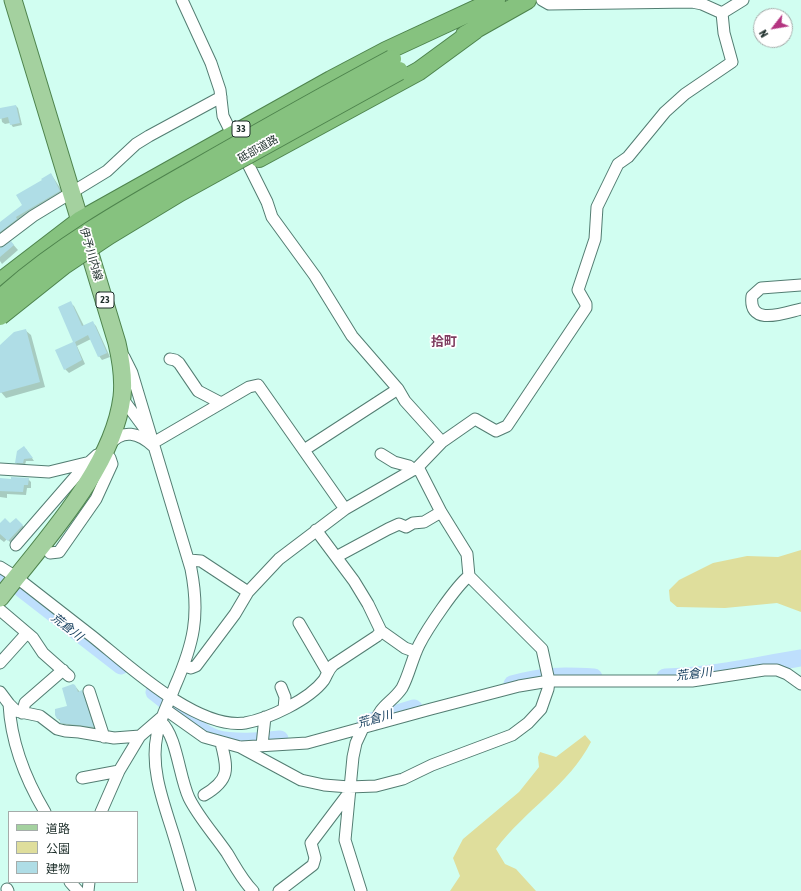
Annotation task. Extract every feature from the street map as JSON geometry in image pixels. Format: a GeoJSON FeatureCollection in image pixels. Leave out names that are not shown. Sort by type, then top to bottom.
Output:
{"type":"FeatureCollection","features":[{"type":"Feature","properties":{"kind":"highway","name":"33"},"geometry":{"type":"LineString","coordinates":[[0,282],[81,220],[232,134],[386,51],[496,0]]}},
{"type":"Feature","properties":{"kind":"highway","name":"砥部道路"},"geometry":{"type":"LineString","coordinates":[[0,316],[64,264],[109,235],[395,65],[457,26],[503,0]]}},
{"type":"Feature","properties":{"kind":"highway","name":"砥部道路"},"geometry":{"type":"LineString","coordinates":[[0,299],[58,253],[110,219],[304,107],[475,30],[527,0]]}},
{"type":"Feature","properties":{"kind":"highway","name":"33"},"geometry":{"type":"LineString","coordinates":[[0,325],[30,299],[91,254],[122,234],[419,71],[475,30]]}},
{"type":"Feature","properties":{"kind":"highway","name":"33"},"geometry":{"type":"LineString","coordinates":[[232,134],[248,164]]}},
{"type":"Feature","properties":{"kind":"main road","name":"伊予川内線"},"geometry":{"type":"LineString","coordinates":[[0,598],[86,486],[106,451],[122,398],[122,364],[117,343],[81,220],[13,0]]}},
{"type":"Feature","properties":{"kind":"street"},"geometry":{"type":"LineString","coordinates":[[182,0],[211,63],[221,97],[223,116],[232,134]]}},
{"type":"Feature","properties":{"kind":"street"},"geometry":{"type":"LineString","coordinates":[[542,0],[549,4],[692,2],[702,4],[722,13]]}},
{"type":"Feature","properties":{"kind":"street"},"geometry":{"type":"LineString","coordinates":[[722,13],[744,0]]}},
{"type":"Feature","properties":{"kind":"street"},"geometry":{"type":"LineString","coordinates":[[184,666],[191,668],[196,666],[235,614],[248,592],[279,559],[316,530],[345,509],[415,469],[442,442],[475,419],[496,431],[507,426],[586,308],[586,304],[578,290],[595,239],[597,207],[618,164],[628,157],[665,112],[685,94],[732,62],[724,32],[722,13]]}},
{"type":"Feature","properties":{"kind":"street"},"geometry":{"type":"LineString","coordinates":[[0,241],[34,216],[107,171],[136,144],[221,97]]}},
{"type":"Feature","properties":{"kind":"street"},"geometry":{"type":"LineString","coordinates":[[248,164],[267,202],[272,217],[315,276],[352,336],[398,389],[405,401],[442,442]]}},
{"type":"Feature","properties":{"kind":"street"},"geometry":{"type":"LineString","coordinates":[[801,285],[761,288],[752,296],[751,302],[757,312],[762,316],[781,314],[801,309]]}},
{"type":"Feature","properties":{"kind":"street"},"geometry":{"type":"LineString","coordinates":[[117,343],[132,373],[189,560],[195,586],[196,615],[194,629],[184,666],[166,708],[157,734],[154,764],[162,797],[190,891]]}},
{"type":"Feature","properties":{"kind":"street"},"geometry":{"type":"LineString","coordinates":[[170,359],[179,363],[198,391],[221,403]]}},
{"type":"Feature","properties":{"kind":"street"},"geometry":{"type":"LineString","coordinates":[[153,442],[249,387],[258,384],[345,509]]}},
{"type":"Feature","properties":{"kind":"street"},"geometry":{"type":"LineString","coordinates":[[304,450],[398,389]]}},
{"type":"Feature","properties":{"kind":"street"},"geometry":{"type":"LineString","coordinates":[[122,398],[153,442]]}},
{"type":"Feature","properties":{"kind":"street"},"geometry":{"type":"LineString","coordinates":[[16,545],[28,537],[89,462],[96,455],[106,451],[115,438],[131,434],[153,442]]}},
{"type":"Feature","properties":{"kind":"street"},"geometry":{"type":"LineString","coordinates":[[50,553],[53,554],[59,552],[96,499],[112,464],[106,451]]}},
{"type":"Feature","properties":{"kind":"street"},"geometry":{"type":"LineString","coordinates":[[0,567],[135,671],[166,708],[204,737],[221,743],[240,747],[301,780],[324,785],[348,790],[403,780],[432,765],[512,735],[524,727],[541,709],[546,698],[549,681],[542,649],[469,576],[467,554],[415,469],[394,462],[381,454]]}},
{"type":"Feature","properties":{"kind":"street"},"geometry":{"type":"LineString","coordinates":[[0,469],[49,472],[89,462]]}},
{"type":"Feature","properties":{"kind":"street"},"geometry":{"type":"LineString","coordinates":[[336,557],[388,528],[399,524],[406,527],[413,523],[424,522],[442,512]]}},
{"type":"Feature","properties":{"kind":"street"},"geometry":{"type":"LineString","coordinates":[[316,530],[368,604],[381,631],[405,648],[416,652]]}},
{"type":"Feature","properties":{"kind":"street"},"geometry":{"type":"LineString","coordinates":[[189,560],[201,561],[248,592]]}},
{"type":"Feature","properties":{"kind":"street"},"geometry":{"type":"LineString","coordinates":[[376,724],[378,712],[392,701],[402,687],[416,652],[432,624],[469,576]]}},
{"type":"Feature","properties":{"kind":"street"},"geometry":{"type":"LineString","coordinates":[[0,610],[33,638],[43,653],[66,673],[25,704],[22,713]]}},
{"type":"Feature","properties":{"kind":"street"},"geometry":{"type":"LineString","coordinates":[[298,623],[327,671]]}},
{"type":"Feature","properties":{"kind":"street"},"geometry":{"type":"LineString","coordinates":[[101,811],[119,771],[140,736],[166,708],[182,704],[222,722],[245,723],[265,717],[284,709],[314,690],[324,680],[327,671],[333,665],[377,636],[381,631]]}},
{"type":"Feature","properties":{"kind":"street"},"geometry":{"type":"LineString","coordinates":[[2,665],[27,634]]}},
{"type":"Feature","properties":{"kind":"street"},"geometry":{"type":"LineString","coordinates":[[240,747],[307,743],[512,688],[549,681],[692,681],[764,670],[777,670],[787,674],[801,684]]}},
{"type":"Feature","properties":{"kind":"street"},"geometry":{"type":"LineString","coordinates":[[281,687],[285,697],[284,709]]}},
{"type":"Feature","properties":{"kind":"street"},"geometry":{"type":"LineString","coordinates":[[89,691],[104,737]]}},
{"type":"Feature","properties":{"kind":"street"},"geometry":{"type":"LineString","coordinates":[[0,692],[9,704],[22,713],[40,716],[57,729],[114,738],[140,736]]}},
{"type":"Feature","properties":{"kind":"street"},"geometry":{"type":"LineString","coordinates":[[9,704],[12,732],[33,791],[44,811]]}},
{"type":"Feature","properties":{"kind":"street"},"geometry":{"type":"LineString","coordinates":[[166,708],[168,728],[172,735],[177,761],[189,797],[207,828],[253,891]]}},
{"type":"Feature","properties":{"kind":"street"},"geometry":{"type":"LineString","coordinates":[[262,745],[265,717]]}},
{"type":"Feature","properties":{"kind":"street"},"geometry":{"type":"LineString","coordinates":[[361,891],[345,840],[348,790],[356,744],[364,728]]}},
{"type":"Feature","properties":{"kind":"street"},"geometry":{"type":"LineString","coordinates":[[204,795],[220,785],[224,776],[225,758],[221,743]]}},
{"type":"Feature","properties":{"kind":"street"},"geometry":{"type":"LineString","coordinates":[[82,778],[119,771]]}},
{"type":"Feature","properties":{"kind":"street"},"geometry":{"type":"LineString","coordinates":[[279,891],[313,865],[315,858],[311,843],[348,790]]}},
{"type":"Feature","properties":{"kind":"street"},"geometry":{"type":"LineString","coordinates":[[71,883],[78,891]]}},
{"type":"Feature","properties":{"kind":"green space"},"geometry":{"type":"Polygon","coordinates":[[[801,550],[801,612],[777,603],[725,608],[677,607],[670,601],[669,590],[679,580],[713,563],[747,556],[778,557],[801,550]]]}},
{"type":"Feature","properties":{"kind":"green space"},"geometry":{"type":"Polygon","coordinates":[[[585,735],[591,742],[582,757],[559,784],[520,822],[496,849],[505,864],[516,869],[536,891],[450,891],[460,876],[453,858],[463,839],[519,792],[539,767],[538,757],[540,752],[556,757],[585,735]]]}},
{"type":"Feature","properties":{"kind":"building"},"geometry":{"type":"Polygon","coordinates":[[[16,105],[20,123],[10,125],[8,117],[0,119],[0,108],[16,105]]]}},
{"type":"Feature","properties":{"kind":"building"},"geometry":{"type":"Polygon","coordinates":[[[51,173],[60,191],[16,217],[17,219],[0,232],[0,222],[22,205],[16,195],[51,173]]]}},
{"type":"Feature","properties":{"kind":"building"},"geometry":{"type":"Polygon","coordinates":[[[11,241],[14,245],[0,257],[0,248],[11,241]]]}},
{"type":"Feature","properties":{"kind":"building"},"geometry":{"type":"Polygon","coordinates":[[[71,301],[82,326],[93,321],[107,353],[98,357],[88,335],[75,342],[82,360],[64,370],[55,350],[73,342],[58,307],[71,301]]]}},
{"type":"Feature","properties":{"kind":"building"},"geometry":{"type":"Polygon","coordinates":[[[26,329],[40,382],[0,393],[0,345],[14,332],[26,329]]]}},
{"type":"Feature","properties":{"kind":"building"},"geometry":{"type":"Polygon","coordinates":[[[24,446],[33,458],[24,459],[23,463],[15,463],[17,451],[24,446]]]}},
{"type":"Feature","properties":{"kind":"building"},"geometry":{"type":"Polygon","coordinates":[[[11,477],[29,478],[28,485],[24,485],[23,492],[0,491],[0,478],[11,479],[11,477]]]}},
{"type":"Feature","properties":{"kind":"building"},"geometry":{"type":"Polygon","coordinates":[[[5,518],[10,523],[16,518],[23,525],[8,541],[0,534],[0,523],[5,518]]]}},
{"type":"Feature","properties":{"kind":"building"},"geometry":{"type":"Polygon","coordinates":[[[73,684],[78,692],[82,690],[94,727],[60,723],[60,719],[57,719],[55,715],[55,709],[67,706],[62,688],[73,684]]]}},
{"type":"Feature","properties":{"kind":"waterway","name":"荒倉川"},"geometry":{"type":"LineString","coordinates":[[0,575],[19,587],[121,666]]}},
{"type":"Feature","properties":{"kind":"waterway","name":"荒倉川"},"geometry":{"type":"LineString","coordinates":[[665,677],[699,675],[801,658]]}},
{"type":"Feature","properties":{"kind":"waterway","name":"荒倉川"},"geometry":{"type":"LineString","coordinates":[[512,684],[553,676],[594,677]]}},
{"type":"Feature","properties":{"kind":"waterway","name":"荒倉川"},"geometry":{"type":"LineString","coordinates":[[154,692],[201,730],[216,738],[239,741],[280,739]]}},
{"type":"Feature","properties":{"kind":"waterway","name":"荒倉川"},"geometry":{"type":"LineString","coordinates":[[365,723],[414,708]]}},
{"type":"Feature","properties":{"kind":"district","name":"拾町"},"geometry":{"type":"Point","coordinates":[444,342]}}]}
